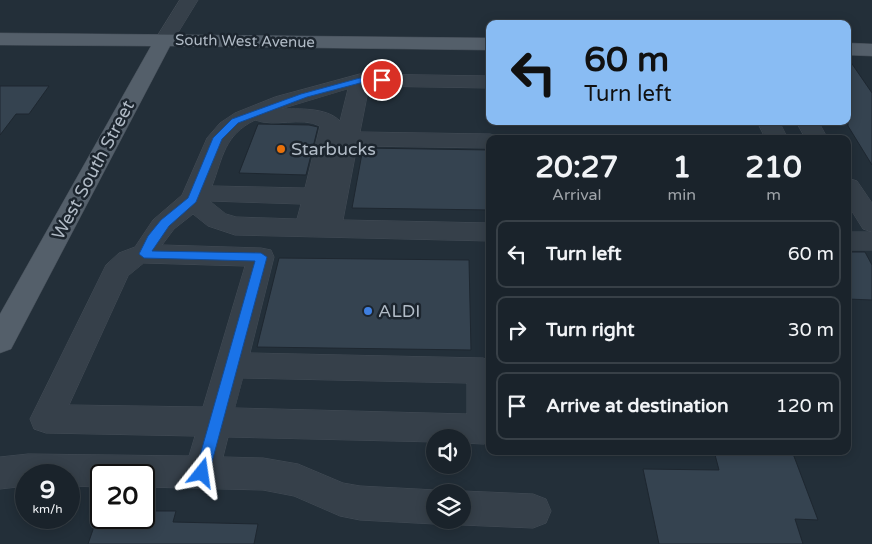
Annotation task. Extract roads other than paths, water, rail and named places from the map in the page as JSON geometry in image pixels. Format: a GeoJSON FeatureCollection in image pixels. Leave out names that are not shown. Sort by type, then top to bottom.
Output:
{"type":"FeatureCollection","features":[{"type":"Feature","properties":{"kind":"main road","name":"South West Avenue"},"geometry":{"type":"LineString","coordinates":[[0,40],[486,44]]}},
{"type":"Feature","properties":{"kind":"main road","name":"West South Street"},"geometry":{"type":"LineString","coordinates":[[0,341],[164,40]]}},
{"type":"Feature","properties":{"kind":"main road"},"geometry":{"type":"LineString","coordinates":[[851,49],[872,50]]}},
{"type":"Feature","properties":{"kind":"street","name":"West South Street"},"geometry":{"type":"LineString","coordinates":[[164,40],[189,0]]}},
{"type":"Feature","properties":{"kind":"street"},"geometry":{"type":"LineString","coordinates":[[319,228],[347,139],[360,80]]}},
{"type":"Feature","properties":{"kind":"street"},"geometry":{"type":"LineString","coordinates":[[144,254],[152,239],[165,223],[194,196],[218,138],[228,126],[245,116],[304,95],[360,80],[486,82]]}},
{"type":"Feature","properties":{"kind":"street"},"geometry":{"type":"LineString","coordinates":[[245,116],[316,117],[329,122],[331,129],[315,196],[319,228]]}},
{"type":"Feature","properties":{"kind":"street"},"geometry":{"type":"LineString","coordinates":[[347,139],[486,141]]}},
{"type":"Feature","properties":{"kind":"street"},"geometry":{"type":"LineString","coordinates":[[851,191],[872,223]]}},
{"type":"Feature","properties":{"kind":"street"},"geometry":{"type":"LineString","coordinates":[[194,196],[315,196]]}},
{"type":"Feature","properties":{"kind":"street"},"geometry":{"type":"LineString","coordinates":[[194,196],[212,217],[228,225],[486,232]]}},
{"type":"Feature","properties":{"kind":"street"},"geometry":{"type":"LineString","coordinates":[[851,241],[872,241]]}},
{"type":"Feature","properties":{"kind":"street"},"geometry":{"type":"LineString","coordinates":[[202,473],[215,422],[261,257],[144,254],[128,260],[116,272],[46,419],[215,422],[484,429],[483,370],[231,365]]}},
{"type":"Feature","properties":{"kind":"street"},"geometry":{"type":"LineString","coordinates":[[0,473],[28,470],[282,476],[298,480],[340,499],[360,503],[426,507]]}},
{"type":"Feature","properties":{"kind":"street"},"geometry":{"type":"LineString","coordinates":[[471,508],[532,511]]}},
{"type":"Feature","properties":{"kind":"place","name":"Starbucks"},"geometry":{"type":"Point","coordinates":[281,149]}},
{"type":"Feature","properties":{"kind":"place","name":"ALDI"},"geometry":{"type":"Point","coordinates":[368,311]}}]}
